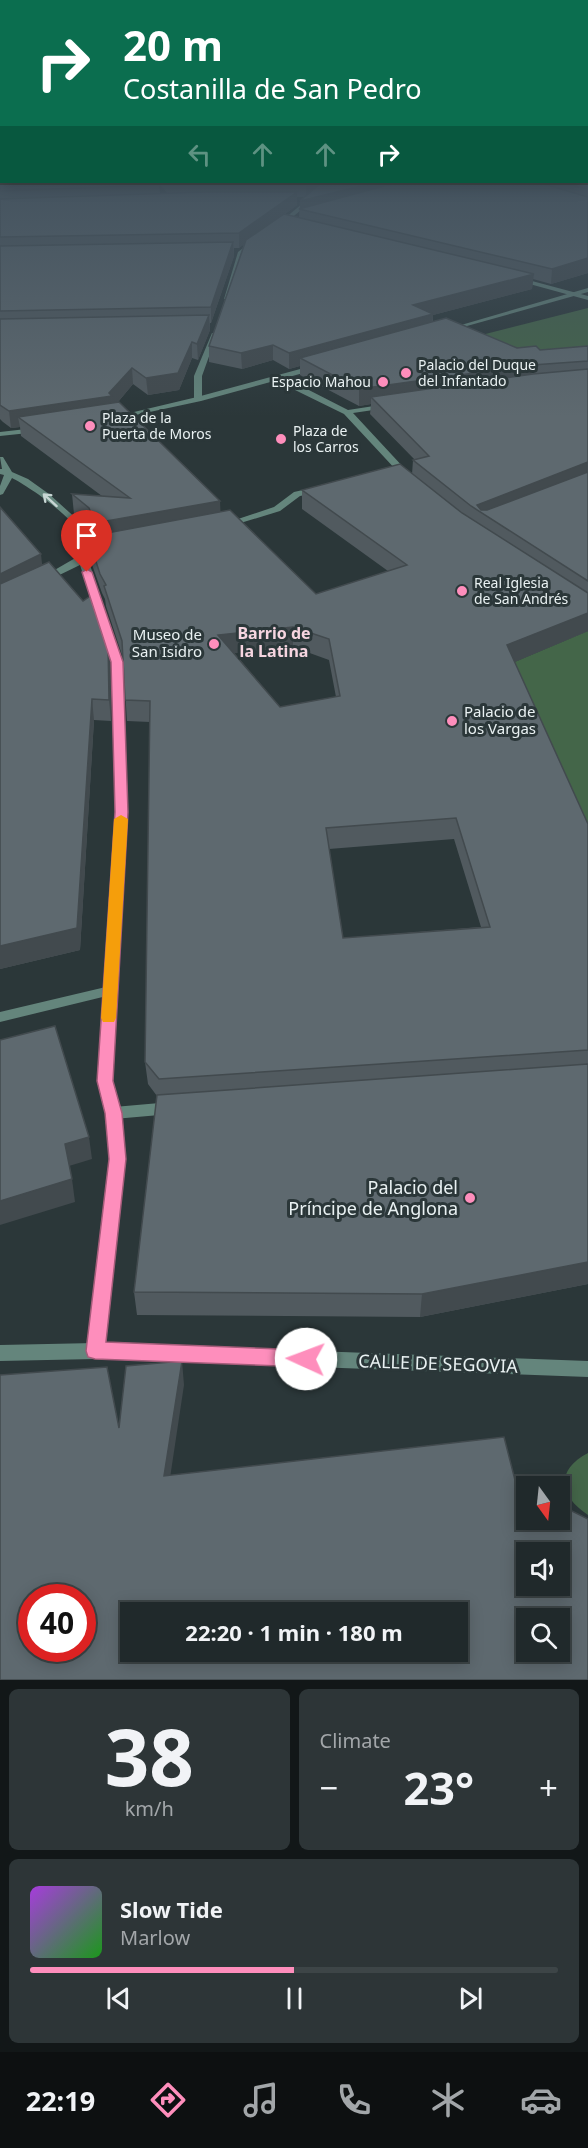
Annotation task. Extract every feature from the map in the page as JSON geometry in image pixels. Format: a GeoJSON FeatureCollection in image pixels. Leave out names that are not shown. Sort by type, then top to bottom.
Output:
{"type":"FeatureCollection","features":[{"type":"Feature","properties":{"kind":"street"},"geometry":{"type":"LineString","coordinates":[[223,306],[239,259]]}},
{"type":"Feature","properties":{"kind":"street"},"geometry":{"type":"LineString","coordinates":[[509,277],[588,298]]}},
{"type":"Feature","properties":{"kind":"street"},"geometry":{"type":"LineString","coordinates":[[441,332],[588,290]]}},
{"type":"Feature","properties":{"kind":"street"},"geometry":{"type":"LineString","coordinates":[[198,399],[198,376],[216,327],[204,328]]}},
{"type":"Feature","properties":{"kind":"street"},"geometry":{"type":"LineString","coordinates":[[108,419],[198,399],[327,363]]}},
{"type":"Feature","properties":{"kind":"street"},"geometry":{"type":"LineString","coordinates":[[298,388],[347,412],[412,486]]}},
{"type":"Feature","properties":{"kind":"street"},"geometry":{"type":"LineString","coordinates":[[347,412],[396,405]]}},
{"type":"Feature","properties":{"kind":"street"},"geometry":{"type":"LineString","coordinates":[[0,434],[50,428]]}},
{"type":"Feature","properties":{"kind":"street"},"geometry":{"type":"LineString","coordinates":[[0,459],[5,485],[0,492]]}},
{"type":"Feature","properties":{"kind":"street"},"geometry":{"type":"LineString","coordinates":[[4,472],[35,486],[86,532],[91,542],[87,554],[117,662],[122,812],[105,1081],[114,1113],[118,1159],[95,1351]]}},
{"type":"Feature","properties":{"kind":"street"},"geometry":{"type":"LineString","coordinates":[[390,474],[403,475]]}},
{"type":"Feature","properties":{"kind":"street"},"geometry":{"type":"LineString","coordinates":[[217,526],[277,509],[297,494],[332,486]]}},
{"type":"Feature","properties":{"kind":"street"},"geometry":{"type":"LineString","coordinates":[[31,585],[87,554],[103,549]]}},
{"type":"Feature","properties":{"kind":"street"},"geometry":{"type":"LineString","coordinates":[[0,1017],[110,991]]}},
{"type":"Feature","properties":{"kind":"street"},"geometry":{"type":"LineString","coordinates":[[114,1113],[181,1108]]}},
{"type":"Feature","properties":{"kind":"street","name":"CALLE DE SEGOVIA"},"geometry":{"type":"LineString","coordinates":[[0,1353],[95,1351],[588,1369]]}},
{"type":"Feature","properties":{"kind":"green space"},"geometry":{"type":"Polygon","coordinates":[[[588,308],[588,375],[450,343],[588,308]]]}},
{"type":"Feature","properties":{"kind":"green space"},"geometry":{"type":"Polygon","coordinates":[[[588,631],[588,853],[505,666],[588,631]]]}},
{"type":"Feature","properties":{"kind":"green space"},"geometry":{"type":"Polygon","coordinates":[[[588,1453],[588,1515],[570,1498],[570,1476],[566,1475],[577,1460],[588,1453]]]}},
{"type":"Feature","properties":{"kind":"building"},"geometry":{"type":"Polygon","coordinates":[[[0,259],[227,259],[211,307],[0,311],[0,259]]]}},
{"type":"Feature","properties":{"kind":"building"},"geometry":{"type":"Polygon","coordinates":[[[239,259],[473,259],[534,274],[413,305],[433,314],[289,353],[273,345],[241,353],[209,346],[239,259]]]}},
{"type":"Feature","properties":{"kind":"building"},"geometry":{"type":"Polygon","coordinates":[[[512,259],[583,259],[552,269],[512,259]]]}},
{"type":"Feature","properties":{"kind":"building"},"geometry":{"type":"Polygon","coordinates":[[[209,315],[197,344],[192,342],[178,373],[146,378],[132,368],[109,393],[112,396],[9,411],[0,405],[0,319],[209,315]]]}},
{"type":"Feature","properties":{"kind":"building"},"geometry":{"type":"Polygon","coordinates":[[[446,318],[517,348],[536,346],[540,350],[588,346],[588,361],[532,365],[359,389],[300,358],[446,318]]]}},
{"type":"Feature","properties":{"kind":"building"},"geometry":{"type":"Polygon","coordinates":[[[588,369],[588,462],[477,505],[481,510],[487,510],[588,472],[588,581],[471,506],[413,460],[429,456],[371,397],[533,374],[588,369]]]}},
{"type":"Feature","properties":{"kind":"building"},"geometry":{"type":"Polygon","coordinates":[[[119,402],[220,501],[95,523],[89,508],[72,494],[130,498],[18,417],[119,402]]]}},
{"type":"Feature","properties":{"kind":"building"},"geometry":{"type":"Polygon","coordinates":[[[400,464],[462,513],[588,593],[588,613],[507,645],[588,824],[588,1050],[159,1079],[145,1062],[150,701],[125,700],[122,641],[104,586],[106,585],[89,540],[91,536],[230,510],[316,594],[407,565],[302,490],[400,464]],[[293,627],[218,635],[280,707],[340,696],[329,639],[293,627]],[[456,818],[326,828],[343,938],[490,927],[456,818]]]}},
{"type":"Feature","properties":{"kind":"building"},"geometry":{"type":"Polygon","coordinates":[[[0,507],[41,554],[0,574],[0,507]]]}},
{"type":"Feature","properties":{"kind":"building"},"geometry":{"type":"Polygon","coordinates":[[[49,562],[83,601],[92,595],[108,642],[109,700],[92,699],[77,928],[0,946],[0,584],[49,562]]]}},
{"type":"Feature","properties":{"kind":"building"},"geometry":{"type":"Polygon","coordinates":[[[55,1026],[89,1137],[65,1144],[72,1179],[0,1201],[0,1040],[55,1026]]]}},
{"type":"Feature","properties":{"kind":"building","name":"Palacio del Príncipe de Anglona"},"geometry":{"type":"Polygon","coordinates":[[[588,1064],[588,1262],[422,1294],[134,1292],[157,1095],[588,1064]]]}},
{"type":"Feature","properties":{"kind":"building"},"geometry":{"type":"Polygon","coordinates":[[[182,1361],[164,1476],[504,1437],[516,1484],[516,1530],[570,1530],[570,1510],[588,1519],[588,1680],[0,1680],[0,1375],[107,1367],[119,1428],[126,1366],[182,1361]]]}},
{"type":"Feature","properties":{"kind":"slow traffic"},"geometry":{"type":"LineString","coordinates":[[109,1018],[121,819]]}},
{"type":"Feature","properties":{"kind":"place","name":"Palacio del Duque del Infantado"},"geometry":{"type":"Point","coordinates":[406,373]}},
{"type":"Feature","properties":{"kind":"place","name":"Espacio Mahou"},"geometry":{"type":"Point","coordinates":[383,382]}},
{"type":"Feature","properties":{"kind":"place","name":"Plaza de la Puerta de Moros"},"geometry":{"type":"Point","coordinates":[90,426]}},
{"type":"Feature","properties":{"kind":"place","name":"Plaza de los Carros"},"geometry":{"type":"Point","coordinates":[281,439]}},
{"type":"Feature","properties":{"kind":"place","name":"Real Iglesia de San Andrés"},"geometry":{"type":"Point","coordinates":[462,591]}},
{"type":"Feature","properties":{"kind":"place","name":"Museo de San Isidro"},"geometry":{"type":"Point","coordinates":[214,644]}},
{"type":"Feature","properties":{"kind":"place","name":"Palacio de los Vargas"},"geometry":{"type":"Point","coordinates":[452,721]}},
{"type":"Feature","properties":{"kind":"place","name":"Palacio del Príncipe de Anglona"},"geometry":{"type":"Point","coordinates":[470,1198]}},
{"type":"Feature","properties":{"kind":"district","name":"Barrio de la Latina"},"geometry":{"type":"Point","coordinates":[274,642]}},
{"type":"Feature","properties":{"kind":"route"},"geometry":{"type":"LineString","coordinates":[[87,572],[117,662],[122,812],[105,1081],[114,1113],[118,1159],[95,1351],[306,1359]]}}]}
